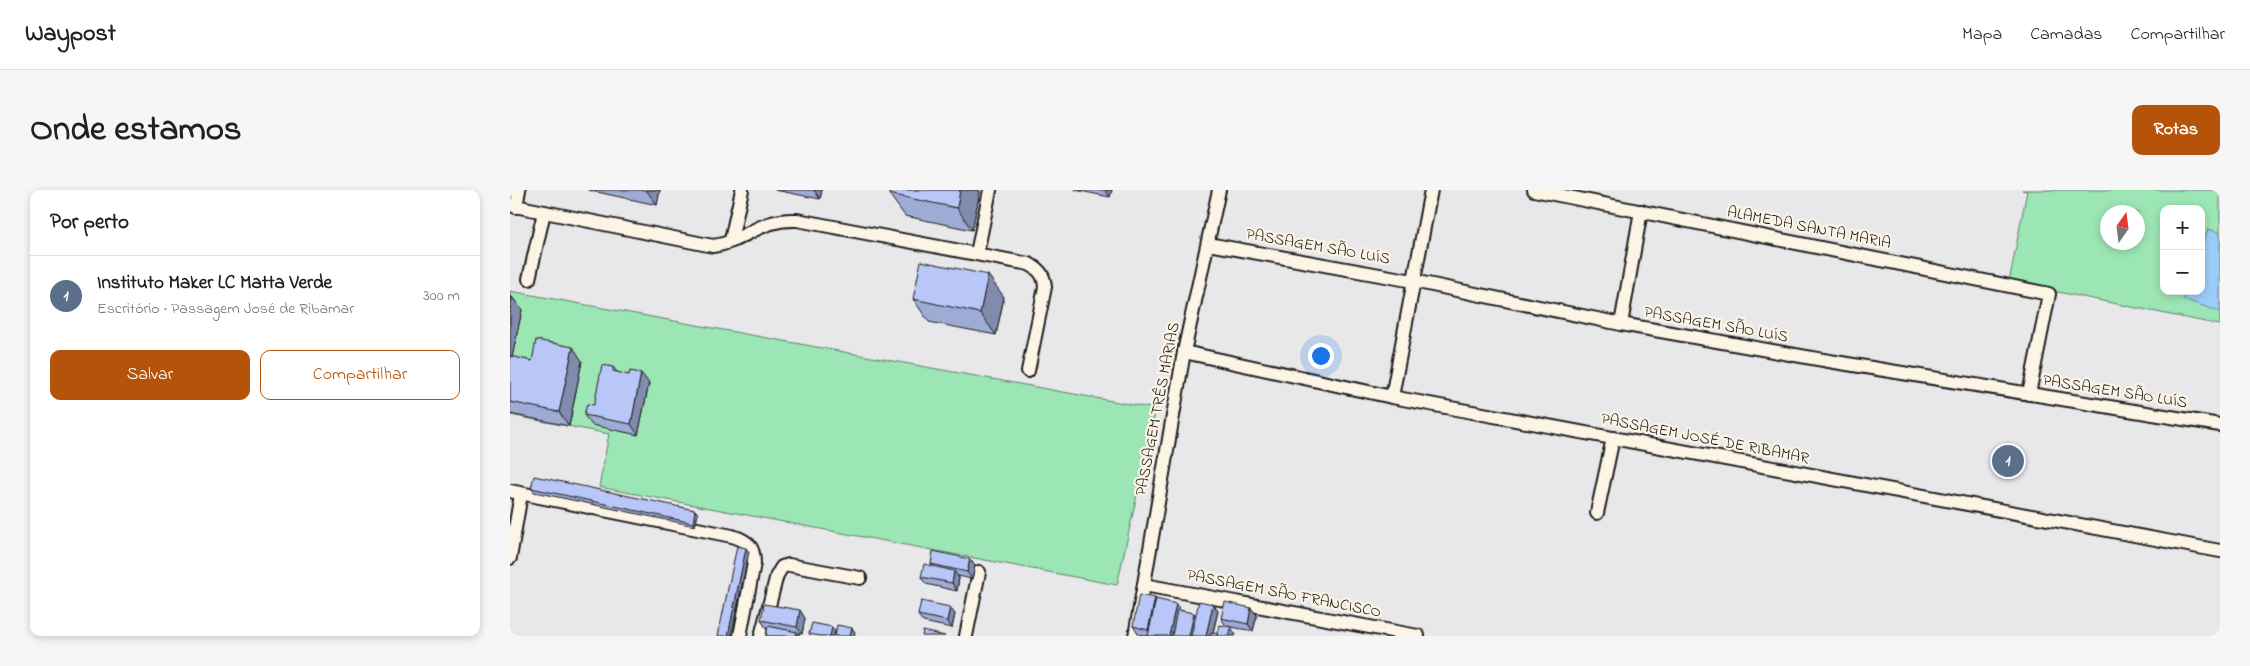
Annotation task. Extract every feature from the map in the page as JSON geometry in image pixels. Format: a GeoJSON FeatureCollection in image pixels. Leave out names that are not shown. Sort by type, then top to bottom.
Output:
{"type":"FeatureCollection","features":[{"type":"Feature","properties":{"kind":"street"},"geometry":{"type":"LineString","coordinates":[[519,190],[513,206],[697,244],[712,246],[723,244],[768,222],[783,219],[797,220],[1030,264],[1038,269],[1044,277],[1045,287],[1028,371]]}},
{"type":"Feature","properties":{"kind":"street"},"geometry":{"type":"LineString","coordinates":[[731,240],[742,190]]}},
{"type":"Feature","properties":{"kind":"street"},"geometry":{"type":"LineString","coordinates":[[977,253],[990,190]]}},
{"type":"Feature","properties":{"kind":"street","name":"PASSAGEM TRÊS MARIAS"},"geometry":{"type":"LineString","coordinates":[[1135,636],[1184,352],[1220,190]]}},
{"type":"Feature","properties":{"kind":"street"},"geometry":{"type":"LineString","coordinates":[[1392,397],[1431,190]]}},
{"type":"Feature","properties":{"kind":"street","name":"ALAMEDA SANTA MARIA"},"geometry":{"type":"LineString","coordinates":[[1534,190],[2049,294],[2029,394]]}},
{"type":"Feature","properties":{"kind":"street"},"geometry":{"type":"LineString","coordinates":[[1621,324],[1642,211]]}},
{"type":"Feature","properties":{"kind":"street"},"geometry":{"type":"LineString","coordinates":[[529,278],[544,212]]}},
{"type":"Feature","properties":{"kind":"street","name":"PASSAGEM SÃO LUÍS"},"geometry":{"type":"LineString","coordinates":[[1208,244],[1413,281],[1621,324],[2220,425]]}},
{"type":"Feature","properties":{"kind":"street","name":"PASSAGEM JOSÉ DE RIBAMAR"},"geometry":{"type":"LineString","coordinates":[[1184,352],[1392,397],[2220,551]]}},
{"type":"Feature","properties":{"kind":"street"},"geometry":{"type":"LineString","coordinates":[[1597,514],[1613,438]]}},
{"type":"Feature","properties":{"kind":"street"},"geometry":{"type":"LineString","coordinates":[[510,558],[516,492],[732,536],[750,545],[754,552],[754,563],[740,636]]}},
{"type":"Feature","properties":{"kind":"street"},"geometry":{"type":"LineString","coordinates":[[761,636],[777,575],[782,567],[789,565],[860,578]]}},
{"type":"Feature","properties":{"kind":"street"},"geometry":{"type":"LineString","coordinates":[[966,636],[979,572]]}},
{"type":"Feature","properties":{"kind":"street","name":"PASSAGEM SÃO FRANCISCO"},"geometry":{"type":"LineString","coordinates":[[1144,585],[1418,636]]}},
{"type":"Feature","properties":{"kind":"green space"},"geometry":{"type":"Polygon","coordinates":[[[2022,190],[2220,190],[2220,325],[2009,282],[2027,191],[2022,190]]]}},
{"type":"Feature","properties":{"kind":"green space"},"geometry":{"type":"Polygon","coordinates":[[[510,291],[1156,409],[1117,585],[599,487],[609,434],[510,415],[510,291]]]}},
{"type":"Feature","properties":{"kind":"water"},"geometry":{"type":"Polygon","coordinates":[[[2208,229],[2220,233],[2220,312],[2183,299],[2184,295],[2205,295],[2205,238],[2208,229]]]}},
{"type":"Feature","properties":{"kind":"building"},"geometry":{"type":"Polygon","coordinates":[[[890,190],[960,190],[957,208],[889,194],[890,190]]]}},
{"type":"Feature","properties":{"kind":"building"},"geometry":{"type":"Polygon","coordinates":[[[921,261],[988,275],[980,313],[913,299],[921,261]]]}},
{"type":"Feature","properties":{"kind":"building"},"geometry":{"type":"Polygon","coordinates":[[[536,340],[573,347],[559,412],[510,402],[510,356],[532,361],[536,340]]]}},
{"type":"Feature","properties":{"kind":"building"},"geometry":{"type":"Polygon","coordinates":[[[602,365],[613,367],[613,371],[629,375],[630,371],[641,373],[631,424],[584,415],[587,404],[594,405],[602,365]]]}},
{"type":"Feature","properties":{"kind":"building"},"geometry":{"type":"Polygon","coordinates":[[[534,476],[695,510],[693,523],[531,488],[534,476]]]}},
{"type":"Feature","properties":{"kind":"building"},"geometry":{"type":"Polygon","coordinates":[[[737,546],[746,548],[728,636],[718,636],[737,546]]]}},
{"type":"Feature","properties":{"kind":"building"},"geometry":{"type":"Polygon","coordinates":[[[933,551],[970,559],[967,572],[931,564],[933,551]]]}},
{"type":"Feature","properties":{"kind":"building"},"geometry":{"type":"Polygon","coordinates":[[[924,564],[954,571],[952,583],[921,577],[924,564]]]}},
{"type":"Feature","properties":{"kind":"building"},"geometry":{"type":"Polygon","coordinates":[[[1139,595],[1155,598],[1148,630],[1133,626],[1139,595]]]}},
{"type":"Feature","properties":{"kind":"building"},"geometry":{"type":"Polygon","coordinates":[[[1156,599],[1176,604],[1169,636],[1148,636],[1156,599]]]}},
{"type":"Feature","properties":{"kind":"building"},"geometry":{"type":"Polygon","coordinates":[[[921,601],[950,607],[947,621],[918,615],[921,601]]]}},
{"type":"Feature","properties":{"kind":"building"},"geometry":{"type":"Polygon","coordinates":[[[1199,601],[1213,604],[1206,636],[1191,636],[1199,601]]]}},
{"type":"Feature","properties":{"kind":"building"},"geometry":{"type":"Polygon","coordinates":[[[1225,602],[1251,608],[1248,624],[1221,618],[1225,602]]]}},
{"type":"Feature","properties":{"kind":"building"},"geometry":{"type":"Polygon","coordinates":[[[764,604],[800,610],[797,627],[761,620],[764,604]]]}},
{"type":"Feature","properties":{"kind":"building"},"geometry":{"type":"Polygon","coordinates":[[[1177,610],[1194,613],[1189,636],[1172,636],[1177,610]]]}},
{"type":"Feature","properties":{"kind":"building"},"geometry":{"type":"Polygon","coordinates":[[[812,623],[832,627],[830,636],[809,634],[812,623]]]}},
{"type":"Feature","properties":{"kind":"building"},"geometry":{"type":"Polygon","coordinates":[[[837,625],[852,628],[850,636],[835,636],[837,625]]]}},
{"type":"Feature","properties":{"kind":"building"},"geometry":{"type":"Polygon","coordinates":[[[1220,625],[1231,627],[1229,636],[1217,636],[1220,625]]]}},
{"type":"Feature","properties":{"kind":"building"},"geometry":{"type":"Polygon","coordinates":[[[768,626],[797,632],[796,636],[766,636],[768,626]]]}},
{"type":"Feature","properties":{"kind":"building"},"geometry":{"type":"Polygon","coordinates":[[[923,631],[945,636],[922,636],[923,631]]]}},
{"type":"Feature","properties":{"kind":"building"},"geometry":{"type":"Polygon","coordinates":[[[1211,632],[1218,634],[1217,636],[1210,636],[1211,632]]]}},
{"type":"Feature","properties":{"kind":"place","name":"Instituto Maker LC Matta Verde"},"geometry":{"type":"Point","coordinates":[2008,461]}}]}
